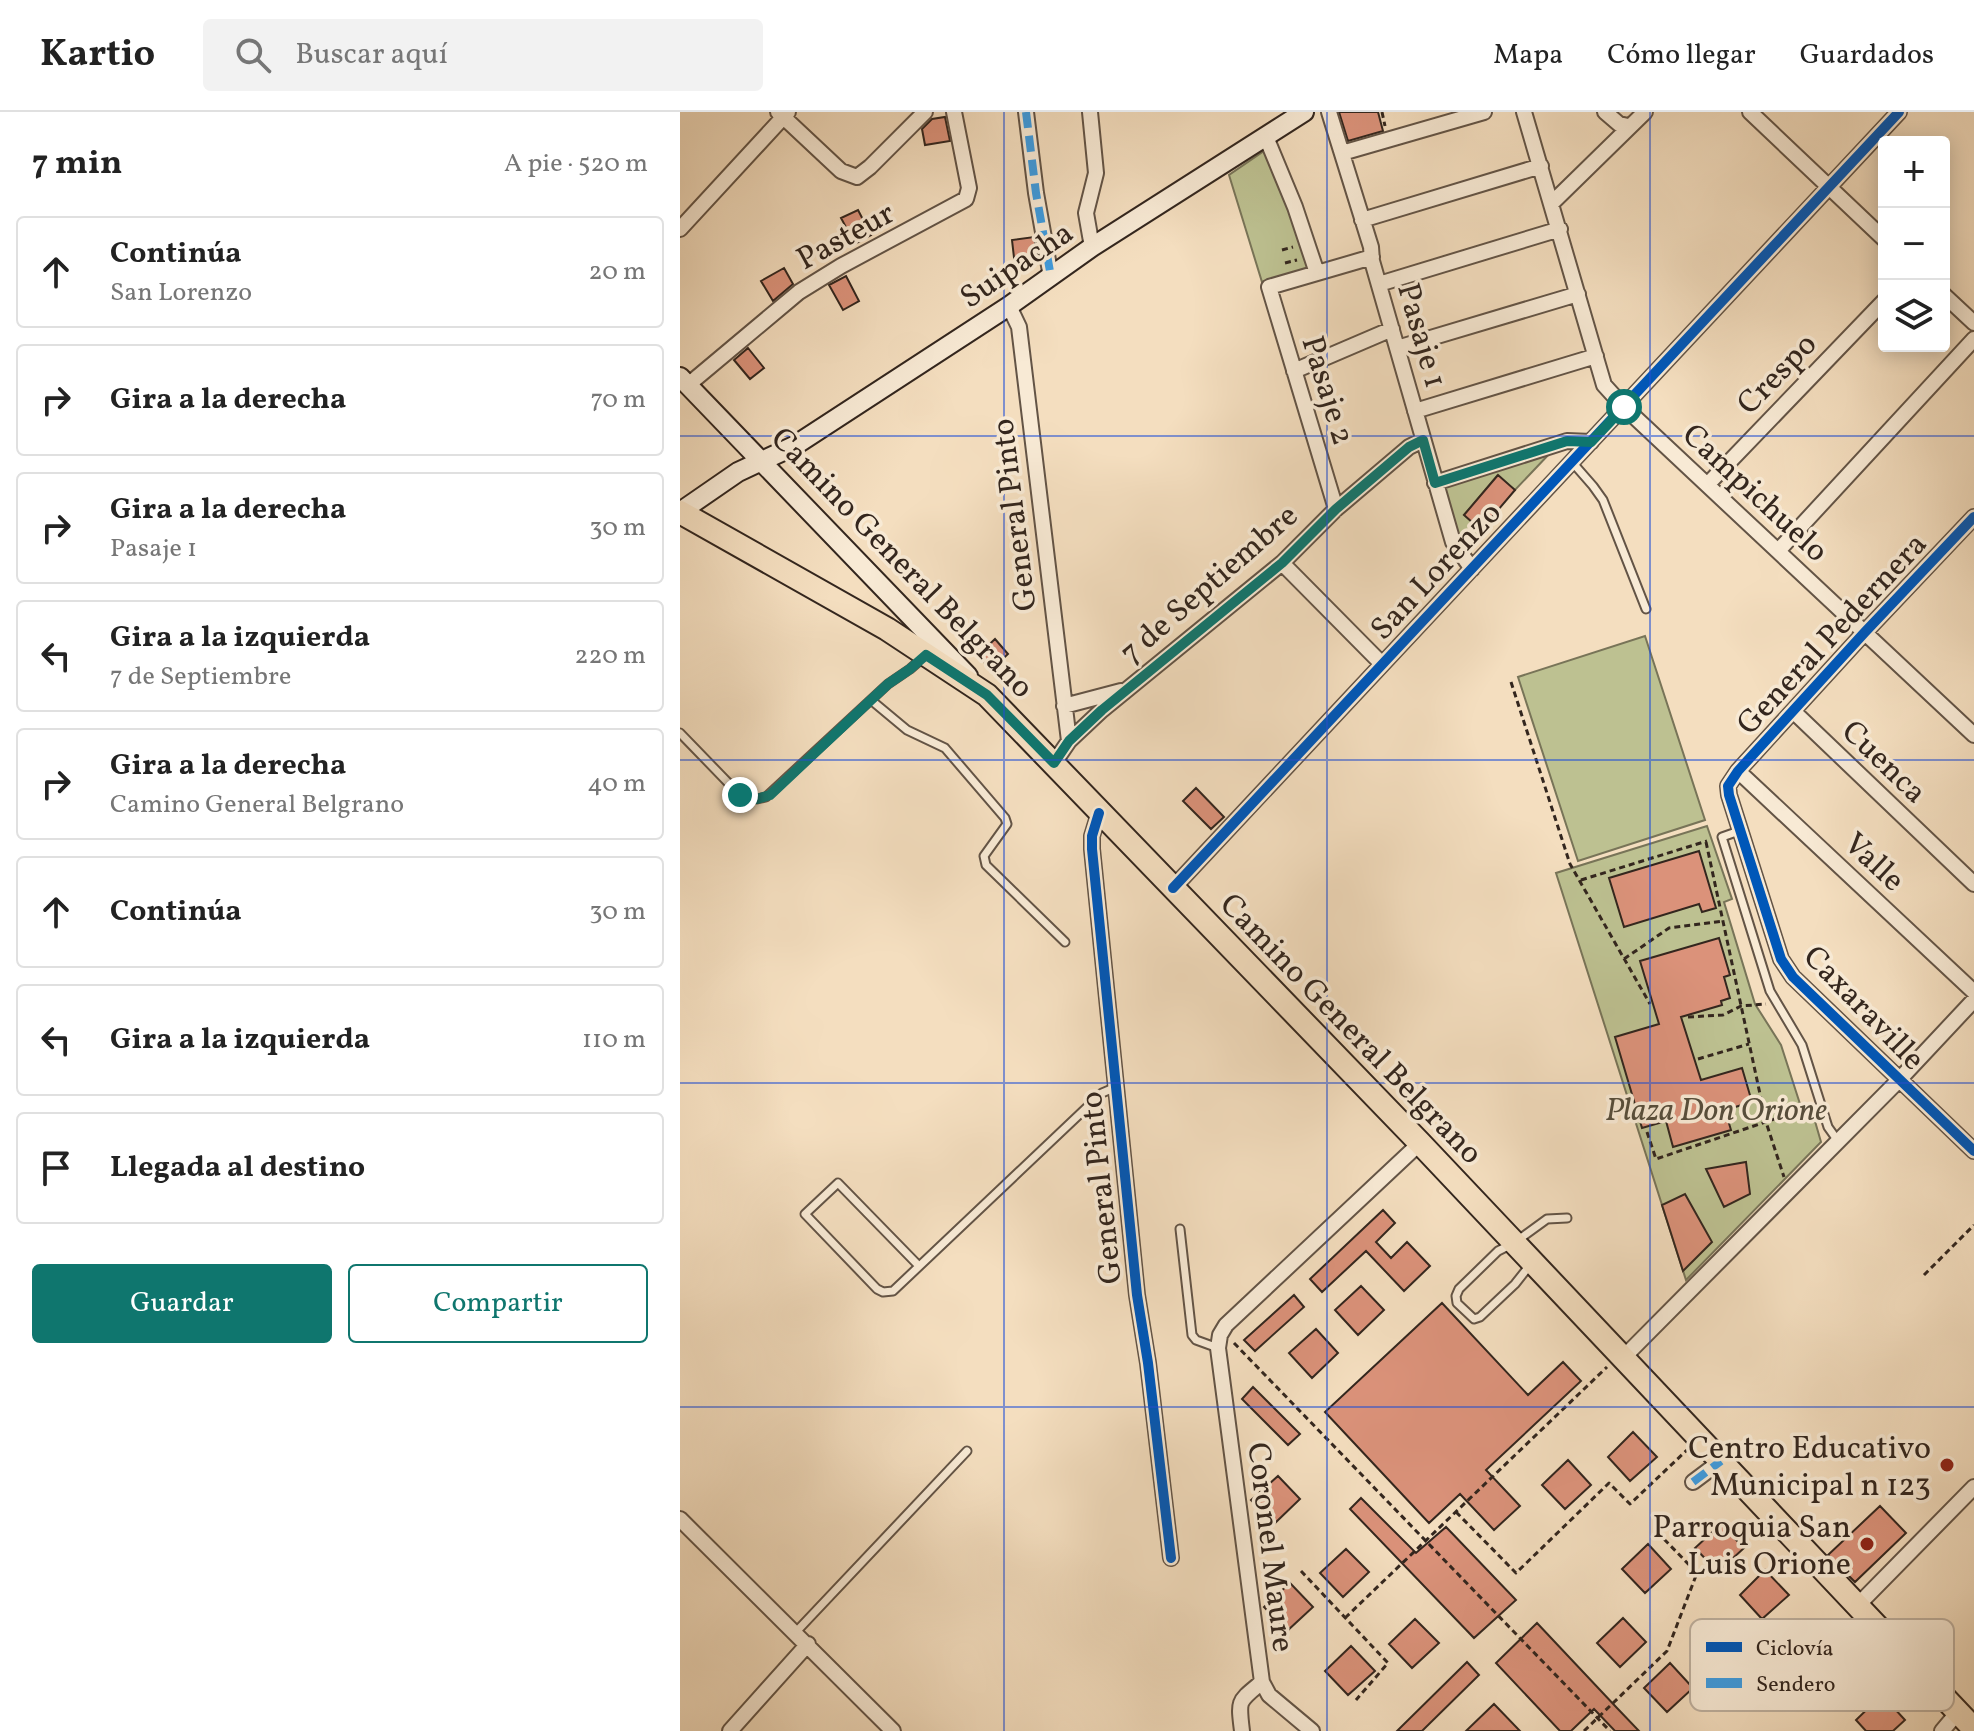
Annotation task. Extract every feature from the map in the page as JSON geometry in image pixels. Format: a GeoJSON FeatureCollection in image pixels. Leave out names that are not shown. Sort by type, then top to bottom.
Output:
{"type":"FeatureCollection","features":[{"type":"Feature","properties":{"kind":"main road"},"geometry":{"type":"LineString","coordinates":[[680,512],[887,629],[987,695]]}},
{"type":"Feature","properties":{"kind":"main road","name":"Camino General Belgrano"},"geometry":{"type":"LineString","coordinates":[[987,695],[1533,1263],[1615,1362],[1721,1461],[1871,1619]]}},
{"type":"Feature","properties":{"kind":"main road","name":"Camino General Belgrano"},"geometry":{"type":"LineString","coordinates":[[1954,1708],[1974,1729]]}},
{"type":"Feature","properties":{"kind":"street"},"geometry":{"type":"LineString","coordinates":[[680,229],[783,114],[841,171],[857,177],[925,112]]}},
{"type":"Feature","properties":{"kind":"street","name":"Pasteur"},"geometry":{"type":"LineString","coordinates":[[684,381],[799,292],[966,199],[969,188],[954,112]]}},
{"type":"Feature","properties":{"kind":"street"},"geometry":{"type":"LineString","coordinates":[[1026,112],[1051,277]]}},
{"type":"Feature","properties":{"kind":"street"},"geometry":{"type":"LineString","coordinates":[[1090,112],[1096,173],[1086,213],[1092,247]]}},
{"type":"Feature","properties":{"kind":"street","name":"Suipacha"},"geometry":{"type":"LineString","coordinates":[[680,512],[729,477],[794,446],[1009,306],[1092,247],[1304,112]]}},
{"type":"Feature","properties":{"kind":"street","name":"Pasaje 1"},"geometry":{"type":"LineString","coordinates":[[1329,112],[1453,542],[1472,569]]}},
{"type":"Feature","properties":{"kind":"street"},"geometry":{"type":"LineString","coordinates":[[1342,153],[1484,112]]}},
{"type":"Feature","properties":{"kind":"street","name":"Campichuelo"},"geometry":{"type":"LineString","coordinates":[[1524,112],[1604,385],[1974,735]]}},
{"type":"Feature","properties":{"kind":"street"},"geometry":{"type":"LineString","coordinates":[[1605,112],[1619,124],[1628,126]]}},
{"type":"Feature","properties":{"kind":"street"},"geometry":{"type":"LineString","coordinates":[[1552,203],[1645,112]]}},
{"type":"Feature","properties":{"kind":"street"},"geometry":{"type":"LineString","coordinates":[[1750,112],[1878,233]]}},
{"type":"Feature","properties":{"kind":"street","name":"San Lorenzo"},"geometry":{"type":"LineString","coordinates":[[1173,888],[1899,112]]}},
{"type":"Feature","properties":{"kind":"street"},"geometry":{"type":"LineString","coordinates":[[1266,137],[1295,207],[1317,273],[1372,257]]}},
{"type":"Feature","properties":{"kind":"street"},"geometry":{"type":"LineString","coordinates":[[1362,220],[1541,166]]}},
{"type":"Feature","properties":{"kind":"street"},"geometry":{"type":"LineString","coordinates":[[1379,284],[1560,229]]}},
{"type":"Feature","properties":{"kind":"street","name":"Pasaje 2"},"geometry":{"type":"LineString","coordinates":[[1317,273],[1269,287],[1336,509]]}},
{"type":"Feature","properties":{"kind":"street"},"geometry":{"type":"LineString","coordinates":[[1397,348],[1578,294]]}},
{"type":"Feature","properties":{"kind":"street"},"geometry":{"type":"LineString","coordinates":[[1950,301],[1974,323]]}},
{"type":"Feature","properties":{"kind":"street","name":"General Pinto"},"geometry":{"type":"LineString","coordinates":[[1009,306],[1019,327],[1069,741]]}},
{"type":"Feature","properties":{"kind":"street","name":"Crespo"},"geometry":{"type":"LineString","coordinates":[[1708,484],[1878,307]]}},
{"type":"Feature","properties":{"kind":"street"},"geometry":{"type":"LineString","coordinates":[[1294,371],[1392,329]]}},
{"type":"Feature","properties":{"kind":"street"},"geometry":{"type":"LineString","coordinates":[[1778,551],[1974,339]]}},
{"type":"Feature","properties":{"kind":"street"},"geometry":{"type":"LineString","coordinates":[[1415,411],[1596,356]]}},
{"type":"Feature","properties":{"kind":"street","name":"Camino General Belgrano"},"geometry":{"type":"LineString","coordinates":[[684,381],[987,695]]}},
{"type":"Feature","properties":{"kind":"street","name":"7 de Septiembre"},"geometry":{"type":"LineString","coordinates":[[1069,741],[1282,563],[1336,509],[1409,447],[1423,440]]}},
{"type":"Feature","properties":{"kind":"street"},"geometry":{"type":"LineString","coordinates":[[1435,483],[1567,441],[1591,442]]}},
{"type":"Feature","properties":{"kind":"street","name":"General Pedernera"},"geometry":{"type":"LineString","coordinates":[[1728,786],[1738,771],[1865,632],[1974,517]]}},
{"type":"Feature","properties":{"kind":"street"},"geometry":{"type":"LineString","coordinates":[[1282,563],[1382,664]]}},
{"type":"Feature","properties":{"kind":"street"},"geometry":{"type":"LineString","coordinates":[[1064,706],[1129,688]]}},
{"type":"Feature","properties":{"kind":"street","name":"Cuenca"},"geometry":{"type":"LineString","coordinates":[[1793,711],[1974,884]]}},
{"type":"Feature","properties":{"kind":"street"},"geometry":{"type":"LineString","coordinates":[[1054,763],[1069,741]]}},
{"type":"Feature","properties":{"kind":"street","name":"Valle"},"geometry":{"type":"LineString","coordinates":[[1738,771],[1974,992]]}},
{"type":"Feature","properties":{"kind":"street","name":"Caxaraville"},"geometry":{"type":"LineString","coordinates":[[1728,786],[1786,968],[1974,1151]]}},
{"type":"Feature","properties":{"kind":"street","name":"General Pinto"},"geometry":{"type":"LineString","coordinates":[[1099,813],[1092,836],[1092,849],[1137,1295],[1171,1558]]}},
{"type":"Feature","properties":{"kind":"street"},"geometry":{"type":"LineString","coordinates":[[1615,1362],[1789,1191],[1974,1000]]}},
{"type":"Feature","properties":{"kind":"street"},"geometry":{"type":"LineString","coordinates":[[1218,1348],[1226,1325],[1420,1143]]}},
{"type":"Feature","properties":{"kind":"street","name":"Coronel Maure"},"geometry":{"type":"LineString","coordinates":[[1218,1348],[1262,1682],[1269,1695],[1312,1731]]}},
{"type":"Feature","properties":{"kind":"street"},"geometry":{"type":"LineString","coordinates":[[1693,1482],[1721,1461]]}},
{"type":"Feature","properties":{"kind":"street"},"geometry":{"type":"LineString","coordinates":[[1858,1605],[1974,1487]]}},
{"type":"Feature","properties":{"kind":"street"},"geometry":{"type":"LineString","coordinates":[[680,1519],[893,1731]]}},
{"type":"Feature","properties":{"kind":"street"},"geometry":{"type":"LineString","coordinates":[[730,1731],[808,1644]]}},
{"type":"Feature","properties":{"kind":"street"},"geometry":{"type":"LineString","coordinates":[[1242,1731],[1240,1702],[1262,1682]]}},
{"type":"Feature","properties":{"kind":"street"},"geometry":{"type":"LineString","coordinates":[[1942,1731],[1958,1712]]}},
{"type":"Feature","properties":{"kind":"lane"},"geometry":{"type":"LineString","coordinates":[[1572,462],[1603,500],[1646,609]]}},
{"type":"Feature","properties":{"kind":"lane"},"geometry":{"type":"LineString","coordinates":[[680,733],[740,795],[757,799],[770,795],[888,684],[926,655]]}},
{"type":"Feature","properties":{"kind":"lane"},"geometry":{"type":"LineString","coordinates":[[871,700],[907,730],[945,748],[1005,818],[1007,824],[984,856],[986,865],[1065,942]]}},
{"type":"Feature","properties":{"kind":"lane"},"geometry":{"type":"LineString","coordinates":[[1740,831],[1722,837],[1770,991],[1802,1045],[1828,1127],[1838,1141]]}},
{"type":"Feature","properties":{"kind":"lane"},"geometry":{"type":"LineString","coordinates":[[919,1266],[838,1183],[805,1214],[877,1289],[893,1291],[1102,1093],[1116,1087]]}},
{"type":"Feature","properties":{"kind":"lane"},"geometry":{"type":"LineString","coordinates":[[1533,1263],[1480,1317],[1474,1319],[1457,1303],[1459,1289],[1498,1251],[1547,1219],[1567,1218]]}},
{"type":"Feature","properties":{"kind":"lane"},"geometry":{"type":"LineString","coordinates":[[1180,1229],[1192,1335],[1196,1340],[1218,1348]]}},
{"type":"Feature","properties":{"kind":"lane"},"geometry":{"type":"LineString","coordinates":[[795,1633],[967,1451]]}},
{"type":"Feature","properties":{"kind":"path"},"geometry":{"type":"LineString","coordinates":[[1511,682],[1570,864],[1650,1004]]}},
{"type":"Feature","properties":{"kind":"path"},"geometry":{"type":"LineString","coordinates":[[1580,880],[1722,837]]}},
{"type":"Feature","properties":{"kind":"path"},"geometry":{"type":"LineString","coordinates":[[1706,842],[1766,1122],[1789,1191]]}},
{"type":"Feature","properties":{"kind":"path"},"geometry":{"type":"LineString","coordinates":[[1624,959],[1669,928],[1723,921]]}},
{"type":"Feature","properties":{"kind":"path"},"geometry":{"type":"LineString","coordinates":[[1688,1017],[1723,1015],[1741,1006],[1777,1003]]}},
{"type":"Feature","properties":{"kind":"path"},"geometry":{"type":"LineString","coordinates":[[1698,1059],[1749,1044]]}},
{"type":"Feature","properties":{"kind":"path"},"geometry":{"type":"LineString","coordinates":[[1647,1132],[1656,1159],[1821,1103]]}},
{"type":"Feature","properties":{"kind":"path"},"geometry":{"type":"LineString","coordinates":[[1924,1275],[1974,1225]]}},
{"type":"Feature","properties":{"kind":"path"},"geometry":{"type":"LineString","coordinates":[[1232,1341],[1610,1731]]}},
{"type":"Feature","properties":{"kind":"path"},"geometry":{"type":"LineString","coordinates":[[1345,1618],[1615,1362]]}},
{"type":"Feature","properties":{"kind":"path"},"geometry":{"type":"LineString","coordinates":[[1456,1512],[1516,1573],[1609,1483],[1630,1504],[1687,1450]]}},
{"type":"Feature","properties":{"kind":"path"},"geometry":{"type":"LineString","coordinates":[[1584,1731],[1667,1651],[1697,1573],[1663,1538]]}},
{"type":"Feature","properties":{"kind":"path"},"geometry":{"type":"LineString","coordinates":[[1301,1571],[1388,1663],[1356,1700]]}},
{"type":"Feature","properties":{"kind":"green space"},"geometry":{"type":"Polygon","coordinates":[[[1264,151],[1297,229],[1310,269],[1262,282],[1229,175],[1264,151]]]}},
{"type":"Feature","properties":{"kind":"green space"},"geometry":{"type":"Polygon","coordinates":[[[1552,451],[1515,490],[1497,476],[1464,515],[1481,530],[1466,547],[1458,539],[1442,485],[1552,451]]]}},
{"type":"Feature","properties":{"kind":"green space"},"geometry":{"type":"Polygon","coordinates":[[[1645,636],[1705,820],[1578,861],[1518,677],[1645,636]]]}},
{"type":"Feature","properties":{"kind":"green space","name":"Plaza Don Orione"},"geometry":{"type":"Polygon","coordinates":[[[1707,826],[1732,899],[1724,902],[1755,1004],[1781,1045],[1801,1107],[1810,1104],[1821,1142],[1686,1280],[1556,873],[1707,826]]]}},
{"type":"Feature","properties":{"kind":"building"},"geometry":{"type":"Polygon","coordinates":[[[1339,112],[1378,112],[1383,131],[1348,141],[1339,112]]]}},
{"type":"Feature","properties":{"kind":"building"},"geometry":{"type":"Polygon","coordinates":[[[945,117],[950,141],[925,145],[922,129],[932,119],[945,117]]]}},
{"type":"Feature","properties":{"kind":"building"},"geometry":{"type":"Polygon","coordinates":[[[858,210],[871,235],[855,244],[841,218],[858,210]]]}},
{"type":"Feature","properties":{"kind":"building"},"geometry":{"type":"Polygon","coordinates":[[[1034,237],[1038,260],[1016,275],[1012,240],[1034,237]]]}},
{"type":"Feature","properties":{"kind":"building"},"geometry":{"type":"Polygon","coordinates":[[[784,268],[793,284],[773,301],[761,281],[784,268]]]}},
{"type":"Feature","properties":{"kind":"building"},"geometry":{"type":"Polygon","coordinates":[[[846,276],[859,301],[843,310],[829,285],[846,276]]]}},
{"type":"Feature","properties":{"kind":"building"},"geometry":{"type":"Polygon","coordinates":[[[748,348],[764,368],[750,379],[734,360],[748,348]]]}},
{"type":"Feature","properties":{"kind":"building"},"geometry":{"type":"Polygon","coordinates":[[[1498,475],[1515,490],[1481,530],[1464,515],[1498,475]]]}},
{"type":"Feature","properties":{"kind":"building"},"geometry":{"type":"Polygon","coordinates":[[[995,639],[1008,654],[991,670],[978,655],[995,639]]]}},
{"type":"Feature","properties":{"kind":"building"},"geometry":{"type":"Polygon","coordinates":[[[1196,788],[1224,817],[1211,829],[1183,801],[1196,788]]]}},
{"type":"Feature","properties":{"kind":"building"},"geometry":{"type":"Polygon","coordinates":[[[1699,851],[1716,908],[1702,912],[1699,904],[1624,927],[1609,878],[1699,851]]]}},
{"type":"Feature","properties":{"kind":"building"},"geometry":{"type":"Polygon","coordinates":[[[1719,938],[1730,975],[1724,977],[1730,998],[1721,1001],[1722,1005],[1681,1017],[1701,1080],[1742,1068],[1752,1102],[1725,1110],[1731,1130],[1673,1147],[1666,1121],[1642,1128],[1615,1037],[1659,1024],[1640,961],[1719,938]]]}},
{"type":"Feature","properties":{"kind":"building"},"geometry":{"type":"Polygon","coordinates":[[[1746,1162],[1750,1194],[1724,1207],[1706,1169],[1746,1162]]]}},
{"type":"Feature","properties":{"kind":"building"},"geometry":{"type":"Polygon","coordinates":[[[1685,1194],[1712,1242],[1683,1271],[1662,1205],[1685,1194]]]}},
{"type":"Feature","properties":{"kind":"building"},"geometry":{"type":"Polygon","coordinates":[[[1383,1210],[1395,1223],[1376,1242],[1391,1258],[1407,1242],[1430,1266],[1404,1291],[1366,1251],[1322,1292],[1310,1279],[1383,1210]]]}},
{"type":"Feature","properties":{"kind":"building"},"geometry":{"type":"Polygon","coordinates":[[[1361,1286],[1384,1310],[1358,1335],[1335,1310],[1361,1286]]]}},
{"type":"Feature","properties":{"kind":"building"},"geometry":{"type":"Polygon","coordinates":[[[1294,1295],[1304,1307],[1255,1351],[1244,1340],[1294,1295]]]}},
{"type":"Feature","properties":{"kind":"building"},"geometry":{"type":"Polygon","coordinates":[[[1442,1303],[1528,1395],[1563,1362],[1581,1381],[1486,1470],[1520,1506],[1494,1530],[1460,1494],[1429,1523],[1325,1412],[1442,1303]]]}},
{"type":"Feature","properties":{"kind":"building"},"geometry":{"type":"Polygon","coordinates":[[[1316,1329],[1338,1353],[1312,1378],[1289,1353],[1316,1329]]]}},
{"type":"Feature","properties":{"kind":"building"},"geometry":{"type":"Polygon","coordinates":[[[1253,1387],[1300,1434],[1288,1445],[1242,1399],[1253,1387]]]}},
{"type":"Feature","properties":{"kind":"building"},"geometry":{"type":"Polygon","coordinates":[[[1633,1432],[1657,1457],[1630,1481],[1608,1457],[1633,1432]]]}},
{"type":"Feature","properties":{"kind":"building"},"geometry":{"type":"Polygon","coordinates":[[[1568,1460],[1591,1485],[1565,1509],[1542,1485],[1568,1460]]]}},
{"type":"Feature","properties":{"kind":"building"},"geometry":{"type":"Polygon","coordinates":[[[1278,1476],[1300,1499],[1274,1524],[1251,1500],[1278,1476]]]}},
{"type":"Feature","properties":{"kind":"building"},"geometry":{"type":"Polygon","coordinates":[[[1361,1498],[1416,1553],[1446,1527],[1516,1600],[1474,1638],[1350,1509],[1361,1498]]]}},
{"type":"Feature","properties":{"kind":"building","name":"Parroquia San Luis Orione"},"geometry":{"type":"Polygon","coordinates":[[[1880,1506],[1906,1533],[1855,1582],[1828,1555],[1880,1506]]]}},
{"type":"Feature","properties":{"kind":"building"},"geometry":{"type":"Polygon","coordinates":[[[1721,1524],[1744,1548],[1718,1572],[1695,1548],[1721,1524]]]}},
{"type":"Feature","properties":{"kind":"building"},"geometry":{"type":"Polygon","coordinates":[[[1648,1544],[1671,1569],[1645,1593],[1622,1569],[1648,1544]]]}},
{"type":"Feature","properties":{"kind":"building"},"geometry":{"type":"Polygon","coordinates":[[[1346,1549],[1369,1572],[1343,1597],[1320,1573],[1346,1549]]]}},
{"type":"Feature","properties":{"kind":"building"},"geometry":{"type":"Polygon","coordinates":[[[1765,1570],[1789,1595],[1762,1619],[1740,1595],[1765,1570]]]}},
{"type":"Feature","properties":{"kind":"building"},"geometry":{"type":"Polygon","coordinates":[[[1290,1583],[1313,1607],[1287,1631],[1264,1607],[1290,1583]]]}},
{"type":"Feature","properties":{"kind":"building"},"geometry":{"type":"Polygon","coordinates":[[[1623,1618],[1646,1642],[1620,1667],[1597,1643],[1623,1618]]]}},
{"type":"Feature","properties":{"kind":"building"},"geometry":{"type":"Polygon","coordinates":[[[1415,1619],[1439,1643],[1412,1668],[1389,1644],[1415,1619]]]}},
{"type":"Feature","properties":{"kind":"building"},"geometry":{"type":"Polygon","coordinates":[[[1537,1623],[1639,1731],[1615,1731],[1594,1709],[1571,1731],[1560,1731],[1496,1663],[1537,1623]]]}},
{"type":"Feature","properties":{"kind":"building"},"geometry":{"type":"Polygon","coordinates":[[[1351,1646],[1375,1671],[1348,1695],[1325,1671],[1351,1646]]]}},
{"type":"Feature","properties":{"kind":"building"},"geometry":{"type":"Polygon","coordinates":[[[1467,1662],[1479,1675],[1422,1731],[1397,1731],[1467,1662]]]}},
{"type":"Feature","properties":{"kind":"building"},"geometry":{"type":"Polygon","coordinates":[[[1670,1663],[1690,1685],[1690,1691],[1667,1712],[1644,1688],[1670,1663]]]}},
{"type":"Feature","properties":{"kind":"building"},"geometry":{"type":"Polygon","coordinates":[[[1494,1704],[1520,1731],[1466,1731],[1494,1704]]]}},
{"type":"Feature","properties":{"kind":"building"},"geometry":{"type":"Polygon","coordinates":[[[1865,1711],[1897,1711],[1905,1720],[1893,1731],[1866,1731],[1856,1720],[1865,1711]]]}},
{"type":"Feature","properties":{"kind":"marked path"},"geometry":{"type":"LineString","coordinates":[[1026,112],[1051,277]]}},
{"type":"Feature","properties":{"kind":"marked path"},"geometry":{"type":"LineString","coordinates":[[1693,1482],[1721,1461]]}},
{"type":"Feature","properties":{"kind":"cycle path"},"geometry":{"type":"LineString","coordinates":[[1173,888],[1899,112]]}},
{"type":"Feature","properties":{"kind":"cycle path"},"geometry":{"type":"LineString","coordinates":[[1974,517],[1865,632],[1738,771],[1728,786],[1781,959],[1793,977],[1974,1151]]}},
{"type":"Feature","properties":{"kind":"cycle path"},"geometry":{"type":"LineString","coordinates":[[1099,813],[1092,836],[1092,849],[1137,1295],[1171,1558]]}},
{"type":"Feature","properties":{"kind":"place","name":"Centro Educativo Municipal n 123"},"geometry":{"type":"Point","coordinates":[1947,1465]}},
{"type":"Feature","properties":{"kind":"place","name":"Parroquia San Luis Orione"},"geometry":{"type":"Point","coordinates":[1867,1544]}},
{"type":"Feature","properties":{"kind":"route"},"geometry":{"type":"LineString","coordinates":[[740,795],[757,799],[770,795],[888,684],[926,655],[987,695],[1054,763],[1069,741],[1102,710],[1282,563],[1336,509],[1409,447],[1423,440],[1435,483],[1567,441],[1591,442],[1624,407]]}}]}
